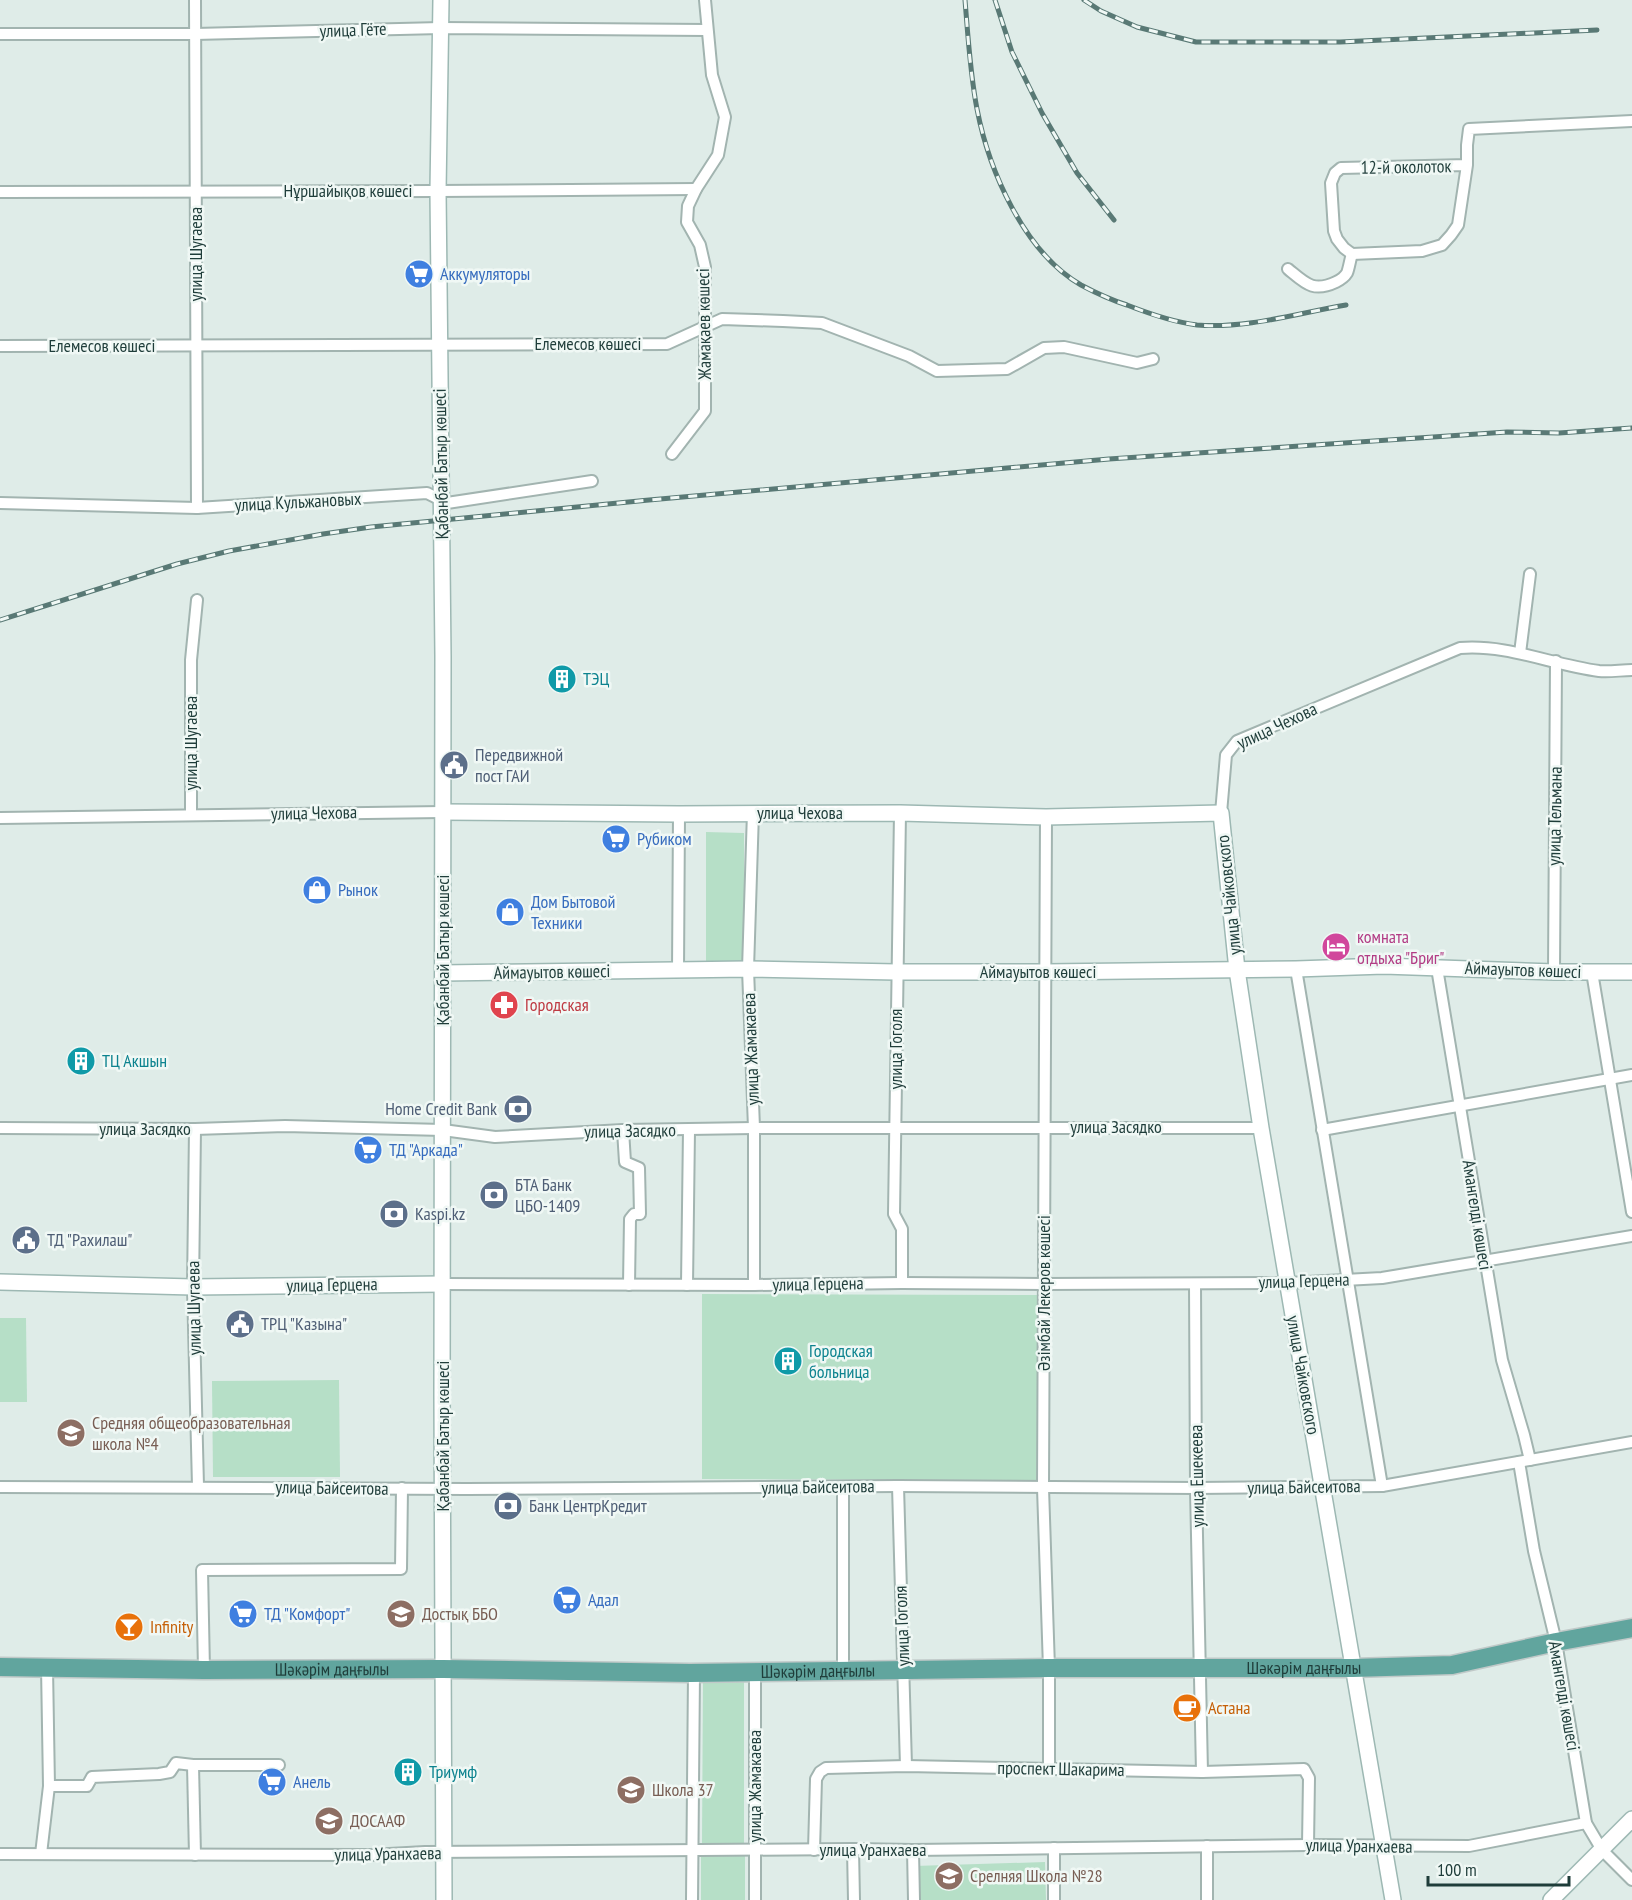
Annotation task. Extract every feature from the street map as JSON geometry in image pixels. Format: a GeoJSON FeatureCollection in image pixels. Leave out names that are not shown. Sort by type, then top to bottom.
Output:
{"type":"FeatureCollection","features":[{"type":"Feature","properties":{"kind":"main road","name":"Шәкәрім даңғылы"},"geometry":{"type":"LineString","coordinates":[[0,1667],[204,1670],[443,1669],[693,1673],[1050,1668],[1353,1668],[1452,1665],[1632,1628]]}},
{"type":"Feature","properties":{"kind":"main road"},"geometry":{"type":"LineString","coordinates":[[0,1659],[22,1667]]}},
{"type":"Feature","properties":{"kind":"street","name":"улица Шугаева"},"geometry":{"type":"LineString","coordinates":[[195,0],[197,508]]}},
{"type":"Feature","properties":{"kind":"street","name":"Қабанбай Батыр көшесі"},"geometry":{"type":"LineString","coordinates":[[441,0],[438,192],[443,812],[444,1900]]}},
{"type":"Feature","properties":{"kind":"street","name":"Жамақаев көшесі"},"geometry":{"type":"LineString","coordinates":[[672,454],[705,411],[705,267],[700,245],[687,222],[688,206],[718,155],[725,117],[712,75],[705,0]]}},
{"type":"Feature","properties":{"kind":"street","name":"улица Гёте"},"geometry":{"type":"LineString","coordinates":[[0,34],[195,34],[441,28],[707,30]]}},
{"type":"Feature","properties":{"kind":"street"},"geometry":{"type":"LineString","coordinates":[[1288,269],[1307,284],[1317,288],[1325,287],[1346,275],[1352,254],[1422,251],[1442,244],[1458,225],[1467,165],[1469,129],[1632,121]]}},
{"type":"Feature","properties":{"kind":"street","name":"12-й околоток"},"geometry":{"type":"LineString","coordinates":[[1352,254],[1336,239],[1331,183],[1335,173],[1341,168],[1467,165]]}},
{"type":"Feature","properties":{"kind":"street","name":"Нұршайықов көшесі"},"geometry":{"type":"LineString","coordinates":[[0,192],[438,192],[696,189]]}},
{"type":"Feature","properties":{"kind":"street","name":"Елемесов көшесі"},"geometry":{"type":"LineString","coordinates":[[0,346],[668,344],[722,319],[822,323],[909,356],[937,371],[1007,369],[1044,348],[1065,347],[1137,363],[1154,359]]}},
{"type":"Feature","properties":{"kind":"street","name":"улица Кульжановых"},"geometry":{"type":"LineString","coordinates":[[0,503],[197,508],[428,493],[447,503],[592,481]]}},
{"type":"Feature","properties":{"kind":"street"},"geometry":{"type":"LineString","coordinates":[[1520,653],[1530,574]]}},
{"type":"Feature","properties":{"kind":"street","name":"улица Шугаева"},"geometry":{"type":"LineString","coordinates":[[191,815],[191,660],[197,600]]}},
{"type":"Feature","properties":{"kind":"street","name":"улица Чехова"},"geometry":{"type":"LineString","coordinates":[[0,818],[443,812],[900,813],[1046,817],[1221,813],[1226,755],[1237,741],[1460,648],[1479,646],[1600,671],[1632,670]]}},
{"type":"Feature","properties":{"kind":"street","name":"улица Тельмана"},"geometry":{"type":"LineString","coordinates":[[1554,972],[1556,661]]}},
{"type":"Feature","properties":{"kind":"street","name":"улица Жамакаева"},"geometry":{"type":"LineString","coordinates":[[753,812],[748,969],[754,1128],[754,1285]]}},
{"type":"Feature","properties":{"kind":"street","name":"улица Гоголя"},"geometry":{"type":"LineString","coordinates":[[900,813],[894,1214],[902,1229],[902,1283]]}},
{"type":"Feature","properties":{"kind":"street","name":"улица Чайковского"},"geometry":{"type":"LineString","coordinates":[[1221,813],[1237,970],[1261,1128],[1393,1900]]}},
{"type":"Feature","properties":{"kind":"street"},"geometry":{"type":"LineString","coordinates":[[678,971],[679,814]]}},
{"type":"Feature","properties":{"kind":"street","name":"Әзімбай Лекеров көшесі"},"geometry":{"type":"LineString","coordinates":[[1046,817],[1043,1488],[1050,1668],[1049,1768]]}},
{"type":"Feature","properties":{"kind":"street","name":"Аймауытов көшесі"},"geometry":{"type":"LineString","coordinates":[[443,973],[748,969],[1046,972],[1384,966],[1554,972],[1632,972]]}},
{"type":"Feature","properties":{"kind":"street","name":"Амангелді көшесі"},"geometry":{"type":"LineString","coordinates":[[1437,968],[1502,1360],[1524,1435],[1524,1461],[1534,1551],[1556,1642],[1586,1823],[1602,1850],[1632,1880]]}},
{"type":"Feature","properties":{"kind":"street"},"geometry":{"type":"LineString","coordinates":[[1296,969],[1382,1486]]}},
{"type":"Feature","properties":{"kind":"street"},"geometry":{"type":"LineString","coordinates":[[1592,972],[1632,1212]]}},
{"type":"Feature","properties":{"kind":"street"},"geometry":{"type":"LineString","coordinates":[[1322,1130],[1632,1075]]}},
{"type":"Feature","properties":{"kind":"street","name":"улица Засядко"},"geometry":{"type":"LineString","coordinates":[[0,1128],[195,1129],[285,1126],[443,1130],[495,1137],[623,1130],[754,1128],[1261,1128]]}},
{"type":"Feature","properties":{"kind":"street","name":"улица Шугаева"},"geometry":{"type":"LineString","coordinates":[[195,1129],[193,1287],[198,1486]]}},
{"type":"Feature","properties":{"kind":"street"},"geometry":{"type":"LineString","coordinates":[[623,1130],[624,1162],[639,1168],[640,1214],[634,1214],[630,1219],[629,1285]]}},
{"type":"Feature","properties":{"kind":"street"},"geometry":{"type":"LineString","coordinates":[[687,1285],[689,1130]]}},
{"type":"Feature","properties":{"kind":"street","name":"улица Герцена"},"geometry":{"type":"LineString","coordinates":[[0,1282],[193,1287],[443,1284],[1288,1283],[1382,1278],[1632,1236]]}},
{"type":"Feature","properties":{"kind":"street","name":"улица Ешекеева"},"geometry":{"type":"LineString","coordinates":[[1196,1284],[1196,1488],[1202,1772]]}},
{"type":"Feature","properties":{"kind":"street","name":"улица Байсеитова"},"geometry":{"type":"LineString","coordinates":[[0,1487],[198,1486],[444,1489],[1382,1486],[1632,1442]]}},
{"type":"Feature","properties":{"kind":"street","name":"улица Гоголя"},"geometry":{"type":"LineString","coordinates":[[898,1486],[906,1766]]}},
{"type":"Feature","properties":{"kind":"street"},"geometry":{"type":"LineString","coordinates":[[204,1670],[202,1570],[401,1569],[402,1488]]}},
{"type":"Feature","properties":{"kind":"street"},"geometry":{"type":"LineString","coordinates":[[843,1488],[843,1672]]}},
{"type":"Feature","properties":{"kind":"street"},"geometry":{"type":"LineString","coordinates":[[41,1854],[49,1786],[47,1667]]}},
{"type":"Feature","properties":{"kind":"street"},"geometry":{"type":"LineString","coordinates":[[692,1900],[693,1673]]}},
{"type":"Feature","properties":{"kind":"street","name":"улица Жамакаева"},"geometry":{"type":"LineString","coordinates":[[755,1673],[755,1900]]}},
{"type":"Feature","properties":{"kind":"street"},"geometry":{"type":"LineString","coordinates":[[49,1786],[87,1786],[92,1777],[159,1774],[170,1772],[176,1763],[279,1765]]}},
{"type":"Feature","properties":{"kind":"street"},"geometry":{"type":"LineString","coordinates":[[193,1765],[195,1856]]}},
{"type":"Feature","properties":{"kind":"street","name":"проспект Шакарима"},"geometry":{"type":"LineString","coordinates":[[814,1850],[816,1779],[820,1772],[826,1768],[906,1766],[1202,1772],[1304,1769],[1310,1778],[1308,1845]]}},
{"type":"Feature","properties":{"kind":"street"},"geometry":{"type":"LineString","coordinates":[[1551,1900],[1632,1818]]}},
{"type":"Feature","properties":{"kind":"street","name":"улица Уранхаева"},"geometry":{"type":"LineString","coordinates":[[0,1854],[195,1856],[1308,1845],[1469,1846],[1586,1823]]}},
{"type":"Feature","properties":{"kind":"street"},"geometry":{"type":"LineString","coordinates":[[1207,1846],[1207,1900]]}},
{"type":"Feature","properties":{"kind":"street"},"geometry":{"type":"LineString","coordinates":[[1054,1848],[1054,1900]]}},
{"type":"Feature","properties":{"kind":"street"},"geometry":{"type":"LineString","coordinates":[[853,1849],[854,1900]]}},
{"type":"Feature","properties":{"kind":"street"},"geometry":{"type":"LineString","coordinates":[[913,1850],[914,1900]]}},
{"type":"Feature","properties":{"kind":"green space"},"geometry":{"type":"Polygon","coordinates":[[[706,832],[744,833],[744,963],[706,963],[706,832]]]}},
{"type":"Feature","properties":{"kind":"green space"},"geometry":{"type":"Polygon","coordinates":[[[702,1294],[1043,1295],[1043,1480],[702,1479],[702,1294]]]}},
{"type":"Feature","properties":{"kind":"green space"},"geometry":{"type":"Polygon","coordinates":[[[0,1318],[26,1318],[27,1402],[0,1402],[0,1318]]]}},
{"type":"Feature","properties":{"kind":"green space"},"geometry":{"type":"Polygon","coordinates":[[[339,1380],[340,1477],[213,1477],[212,1381],[339,1380]]]}},
{"type":"Feature","properties":{"kind":"green space"},"geometry":{"type":"Polygon","coordinates":[[[703,1677],[744,1678],[744,1845],[702,1845],[703,1677]]]}},
{"type":"Feature","properties":{"kind":"green space"},"geometry":{"type":"Polygon","coordinates":[[[701,1855],[745,1855],[745,1900],[701,1900],[701,1855]]]}},
{"type":"Feature","properties":{"kind":"green space"},"geometry":{"type":"Polygon","coordinates":[[[1045,1862],[1046,1900],[916,1900],[914,1866],[1045,1862]]]}},
{"type":"Feature","properties":{"kind":"railway"},"geometry":{"type":"LineString","coordinates":[[965,0],[977,109],[990,158],[1012,208],[1026,231],[1061,271],[1081,285],[1109,299],[1162,317],[1197,325],[1253,323],[1346,305]]}},
{"type":"Feature","properties":{"kind":"railway"},"geometry":{"type":"LineString","coordinates":[[995,0],[1012,52],[1042,113],[1077,173],[1114,220]]}},
{"type":"Feature","properties":{"kind":"railway"},"geometry":{"type":"LineString","coordinates":[[1084,0],[1101,11],[1137,27],[1196,42],[1340,42],[1597,30]]}},
{"type":"Feature","properties":{"kind":"railway"},"geometry":{"type":"LineString","coordinates":[[0,620],[177,564],[229,551],[371,527],[1109,459],[1507,432],[1559,433],[1632,428]]}},
{"type":"Feature","properties":{"kind":"place","name":"Аккумуляторы"},"geometry":{"type":"Point","coordinates":[419,274]}},
{"type":"Feature","properties":{"kind":"place","name":"ТЭЦ"},"geometry":{"type":"Point","coordinates":[562,679]}},
{"type":"Feature","properties":{"kind":"place","name":"Передвижной пост ГАИ"},"geometry":{"type":"Point","coordinates":[454,765]}},
{"type":"Feature","properties":{"kind":"place","name":"Рубиком"},"geometry":{"type":"Point","coordinates":[616,839]}},
{"type":"Feature","properties":{"kind":"place","name":"Рынок"},"geometry":{"type":"Point","coordinates":[317,890]}},
{"type":"Feature","properties":{"kind":"place","name":"Дом Бытовой Техники"},"geometry":{"type":"Point","coordinates":[510,912]}},
{"type":"Feature","properties":{"kind":"place","name":"комната отдыха \"Бриг\""},"geometry":{"type":"Point","coordinates":[1336,947]}},
{"type":"Feature","properties":{"kind":"place","name":"Городская"},"geometry":{"type":"Point","coordinates":[504,1005]}},
{"type":"Feature","properties":{"kind":"place","name":"ТЦ Акшын"},"geometry":{"type":"Point","coordinates":[81,1061]}},
{"type":"Feature","properties":{"kind":"place","name":"Home Credit Bank"},"geometry":{"type":"Point","coordinates":[518,1109]}},
{"type":"Feature","properties":{"kind":"place","name":"ТД \"Аркада\""},"geometry":{"type":"Point","coordinates":[368,1150]}},
{"type":"Feature","properties":{"kind":"place","name":"БТА Банк ЦБО-1409"},"geometry":{"type":"Point","coordinates":[494,1195]}},
{"type":"Feature","properties":{"kind":"place","name":"Kaspi.kz"},"geometry":{"type":"Point","coordinates":[394,1214]}},
{"type":"Feature","properties":{"kind":"place","name":"ТД \"Рахилаш\""},"geometry":{"type":"Point","coordinates":[26,1240]}},
{"type":"Feature","properties":{"kind":"place","name":"ТРЦ \"Казына\""},"geometry":{"type":"Point","coordinates":[240,1324]}},
{"type":"Feature","properties":{"kind":"place","name":"Городская больница"},"geometry":{"type":"Point","coordinates":[788,1361]}},
{"type":"Feature","properties":{"kind":"place","name":"Средняя общеобразовательная школа №4"},"geometry":{"type":"Point","coordinates":[71,1433]}},
{"type":"Feature","properties":{"kind":"place","name":"Банк ЦентрКредит"},"geometry":{"type":"Point","coordinates":[508,1506]}},
{"type":"Feature","properties":{"kind":"place","name":"Адал"},"geometry":{"type":"Point","coordinates":[567,1600]}},
{"type":"Feature","properties":{"kind":"place","name":"ТД \"Комфорт\""},"geometry":{"type":"Point","coordinates":[243,1614]}},
{"type":"Feature","properties":{"kind":"place","name":"Достық ББО"},"geometry":{"type":"Point","coordinates":[401,1614]}},
{"type":"Feature","properties":{"kind":"place","name":"Infinity"},"geometry":{"type":"Point","coordinates":[129,1627]}},
{"type":"Feature","properties":{"kind":"place","name":"Астана"},"geometry":{"type":"Point","coordinates":[1187,1708]}},
{"type":"Feature","properties":{"kind":"place","name":"Триумф"},"geometry":{"type":"Point","coordinates":[408,1772]}},
{"type":"Feature","properties":{"kind":"place","name":"Анель"},"geometry":{"type":"Point","coordinates":[272,1782]}},
{"type":"Feature","properties":{"kind":"place","name":"Школа 37"},"geometry":{"type":"Point","coordinates":[631,1790]}},
{"type":"Feature","properties":{"kind":"place","name":"ДОСААФ"},"geometry":{"type":"Point","coordinates":[329,1821]}},
{"type":"Feature","properties":{"kind":"place","name":"Срелняя Школа №28"},"geometry":{"type":"Point","coordinates":[949,1876]}}]}
